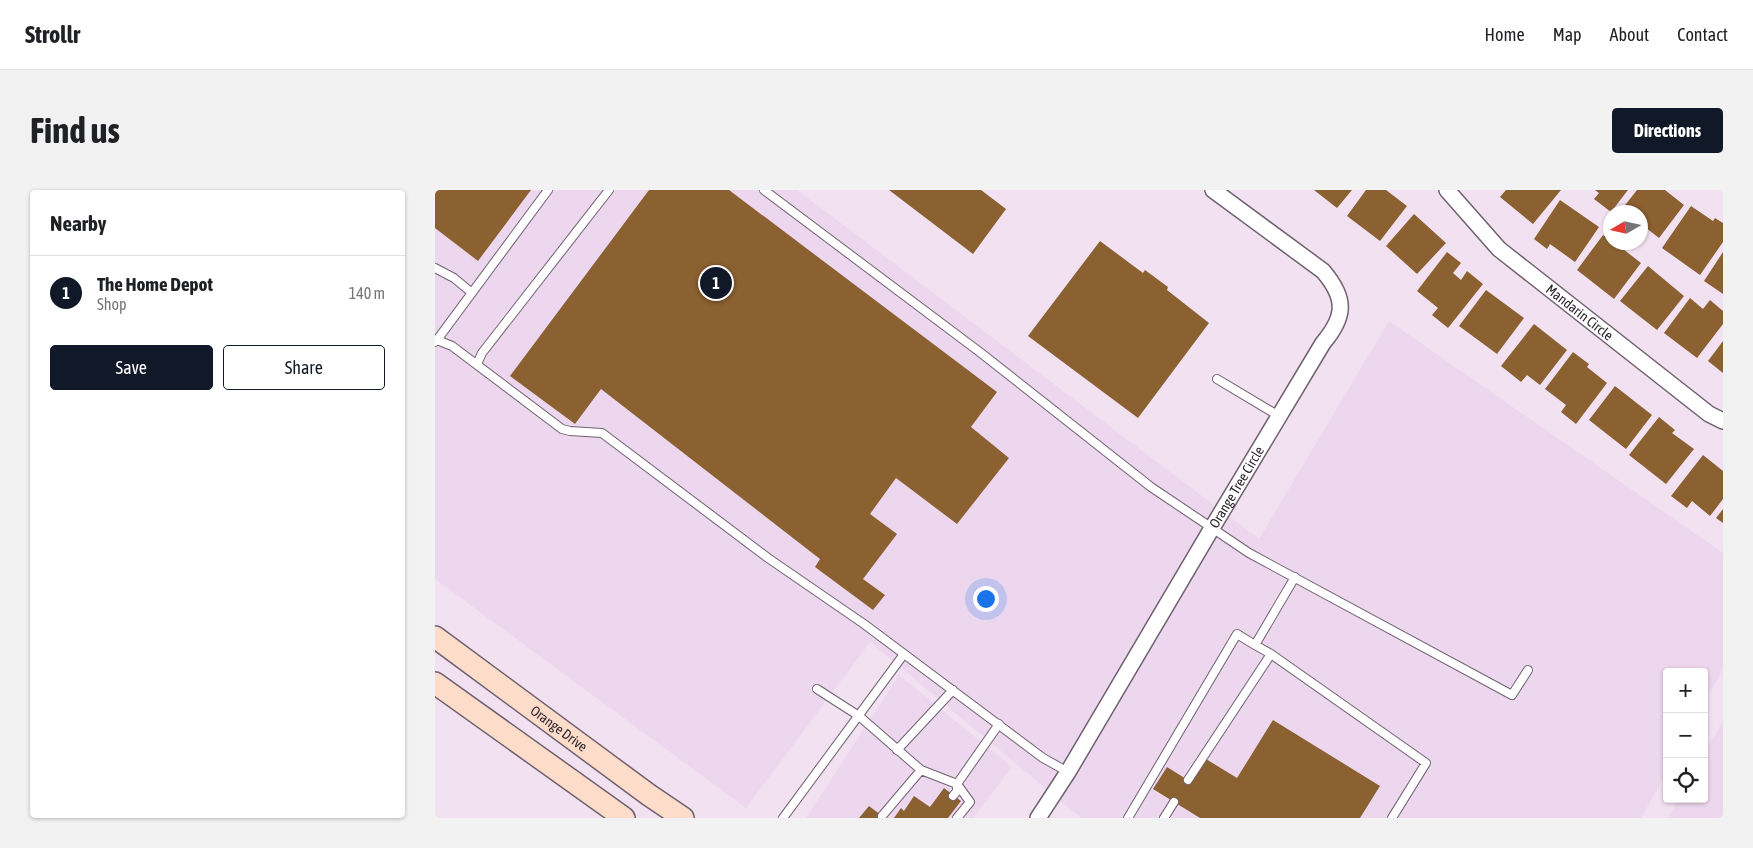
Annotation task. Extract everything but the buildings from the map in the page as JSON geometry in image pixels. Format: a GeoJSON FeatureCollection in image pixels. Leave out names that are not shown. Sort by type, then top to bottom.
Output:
{"type":"FeatureCollection","features":[{"type":"Feature","properties":{"kind":"street","name":"Orange Tree Circle"},"geometry":{"type":"LineString","coordinates":[[1038,818],[1068,772],[1211,528],[1339,320],[1341,306],[1339,294],[1334,284],[1323,271],[1213,190]]}},
{"type":"Feature","properties":{"kind":"street","name":"Mandarin Circle"},"geometry":{"type":"LineString","coordinates":[[1447,190],[1499,249],[1694,403],[1723,421]]}},
{"type":"Feature","properties":{"kind":"street","name":"Orange Drive"},"geometry":{"type":"LineString","coordinates":[[435,637],[683,818]]}},
{"type":"Feature","properties":{"kind":"street"},"geometry":{"type":"LineString","coordinates":[[435,684],[624,818]]}},
{"type":"Feature","properties":{"kind":"lane"},"geometry":{"type":"LineString","coordinates":[[548,190],[436,341],[452,346],[563,429],[602,433],[768,558],[904,654],[1043,758],[1068,772]]}},
{"type":"Feature","properties":{"kind":"lane"},"geometry":{"type":"LineString","coordinates":[[477,364],[482,353],[609,190]]}},
{"type":"Feature","properties":{"kind":"lane"},"geometry":{"type":"LineString","coordinates":[[764,190],[981,353],[1151,487],[1249,553],[1512,695],[1529,670]]}},
{"type":"Feature","properties":{"kind":"lane"},"geometry":{"type":"LineString","coordinates":[[435,268],[453,278],[472,293]]}},
{"type":"Feature","properties":{"kind":"lane"},"geometry":{"type":"LineString","coordinates":[[1217,379],[1279,416]]}},
{"type":"Feature","properties":{"kind":"lane"},"geometry":{"type":"LineString","coordinates":[[1255,645],[1295,577]]}},
{"type":"Feature","properties":{"kind":"lane"},"geometry":{"type":"LineString","coordinates":[[1128,818],[1237,634],[1271,654],[1426,763],[1392,818]]}},
{"type":"Feature","properties":{"kind":"lane"},"geometry":{"type":"LineString","coordinates":[[783,818],[904,654]]}},
{"type":"Feature","properties":{"kind":"lane"},"geometry":{"type":"LineString","coordinates":[[1188,780],[1271,654]]}},
{"type":"Feature","properties":{"kind":"lane"},"geometry":{"type":"LineString","coordinates":[[817,689],[859,716],[921,770],[957,784],[969,802],[957,818]]}},
{"type":"Feature","properties":{"kind":"lane"},"geometry":{"type":"LineString","coordinates":[[897,750],[953,690]]}},
{"type":"Feature","properties":{"kind":"lane"},"geometry":{"type":"LineString","coordinates":[[953,796],[957,791],[957,784],[999,724]]}},
{"type":"Feature","properties":{"kind":"lane"},"geometry":{"type":"LineString","coordinates":[[882,816],[921,770]]}},
{"type":"Feature","properties":{"kind":"lane"},"geometry":{"type":"LineString","coordinates":[[1164,818],[1174,802]]}},
{"type":"Feature","properties":{"kind":"shaded area"},"geometry":{"type":"Polygon","coordinates":[[[435,190],[797,190],[1259,539],[1389,321],[1723,553],[1723,669],[1708,696],[1708,668],[1663,668],[1663,779],[1641,818],[1081,818],[870,642],[746,808],[435,579],[435,190]]]}},
{"type":"Feature","properties":{"kind":"shaded area"},"geometry":{"type":"Polygon","coordinates":[[[899,675],[1012,767],[973,818],[806,818],[899,675]]]}},
{"type":"Feature","properties":{"kind":"shaded area"},"geometry":{"type":"Polygon","coordinates":[[[1723,721],[1723,818],[1668,818],[1677,803],[1708,803],[1708,747],[1723,721]]]}},
{"type":"Feature","properties":{"kind":"place","name":"The Home Depot"},"geometry":{"type":"Point","coordinates":[716,283]}}]}
